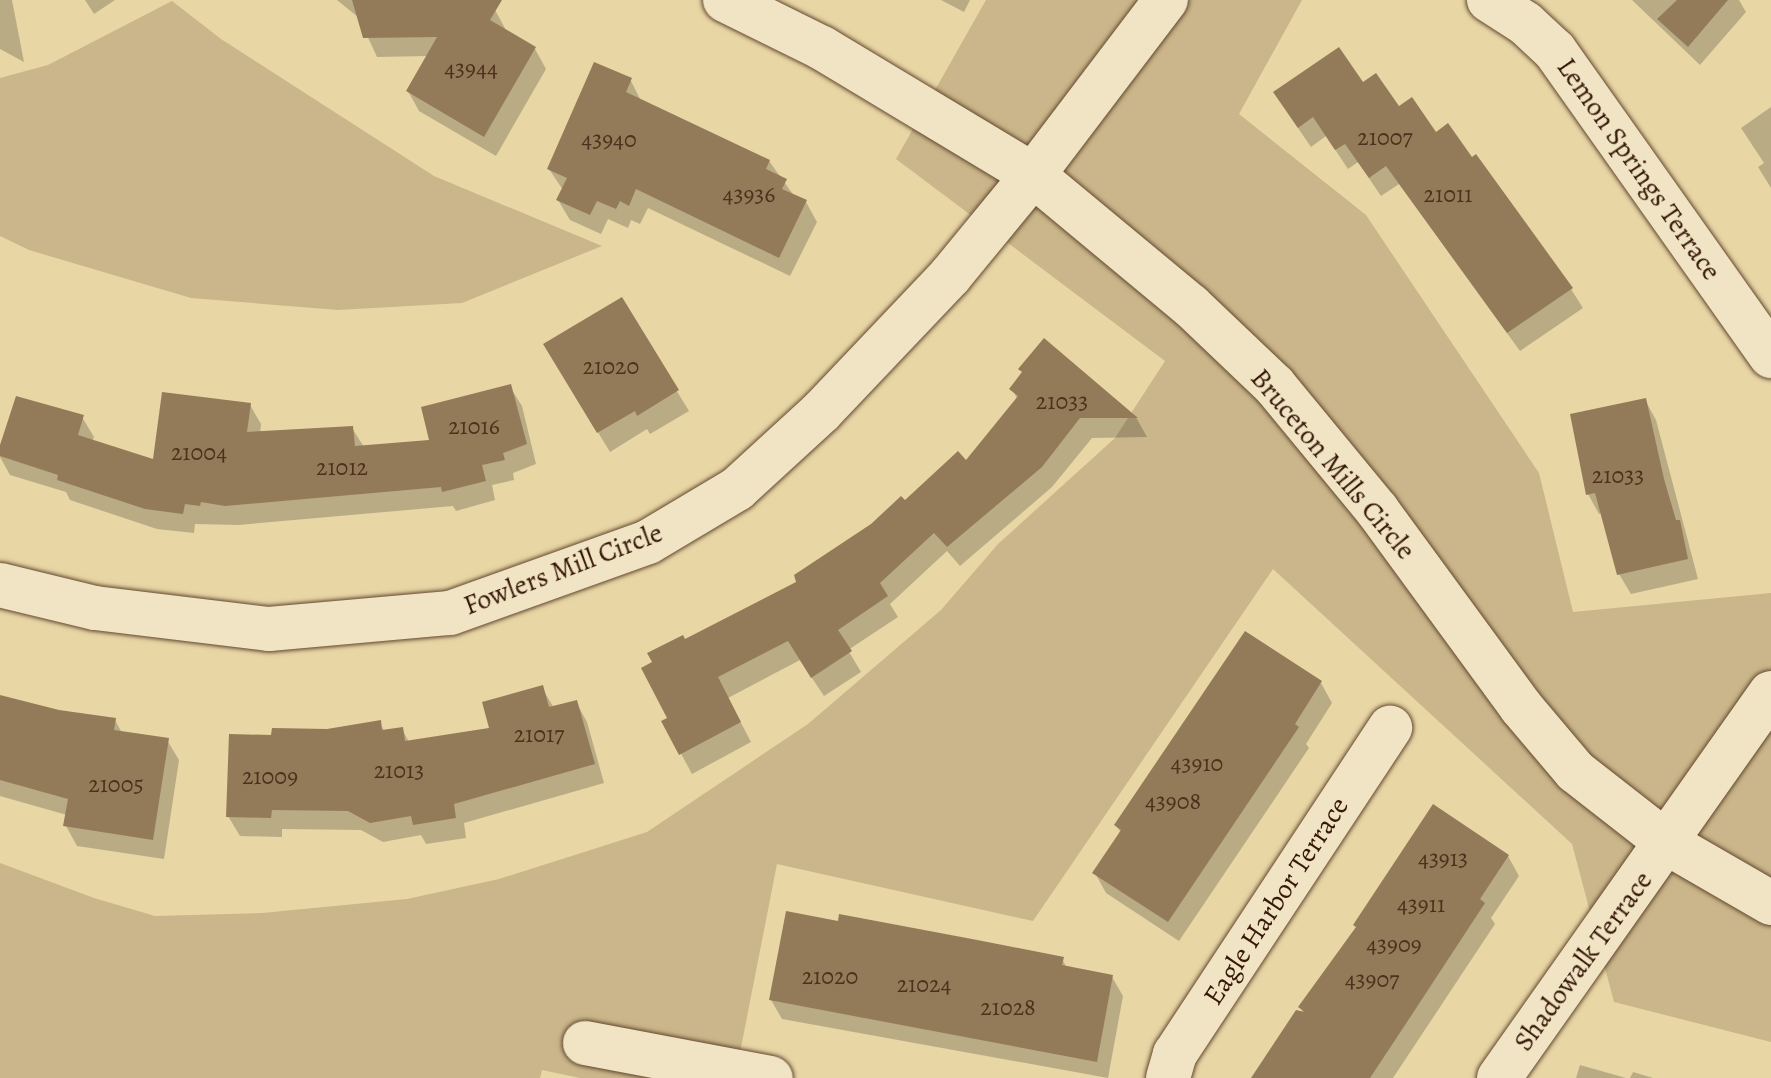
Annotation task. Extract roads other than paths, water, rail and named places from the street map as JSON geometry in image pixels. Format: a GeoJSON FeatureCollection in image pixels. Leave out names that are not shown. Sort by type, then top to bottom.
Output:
{"type":"FeatureCollection","features":[{"type":"Feature","properties":{"kind":"street","name":"Bruceton Mills Circle"},"geometry":{"type":"LineString","coordinates":[[725,0],[835,55],[1033,175],[1191,306],[1274,385],[1377,510],[1521,707],[1575,771],[1667,843],[1771,903]]}},
{"type":"Feature","properties":{"kind":"street","name":"Fowlers Mill Circle"},"geometry":{"type":"LineString","coordinates":[[0,585],[95,608],[269,629],[450,613],[635,547],[737,489],[822,411],[950,276],[1033,175],[1166,0]]}},
{"type":"Feature","properties":{"kind":"street","name":"Lemon Springs Terrace"},"geometry":{"type":"LineString","coordinates":[[1489,0],[1525,23],[1555,51],[1771,356]]}},
{"type":"Feature","properties":{"kind":"street"},"geometry":{"type":"LineString","coordinates":[[1667,843],[1771,693]]}},
{"type":"Feature","properties":{"kind":"street","name":"Eagle Harbor Terrace"},"geometry":{"type":"LineString","coordinates":[[1168,1078],[1175,1054],[1390,728]]}},
{"type":"Feature","properties":{"kind":"street","name":"Shadowalk Terrace"},"geometry":{"type":"LineString","coordinates":[[1499,1078],[1667,843]]}},
{"type":"Feature","properties":{"kind":"street"},"geometry":{"type":"LineString","coordinates":[[585,1043],[771,1078]]}}]}
